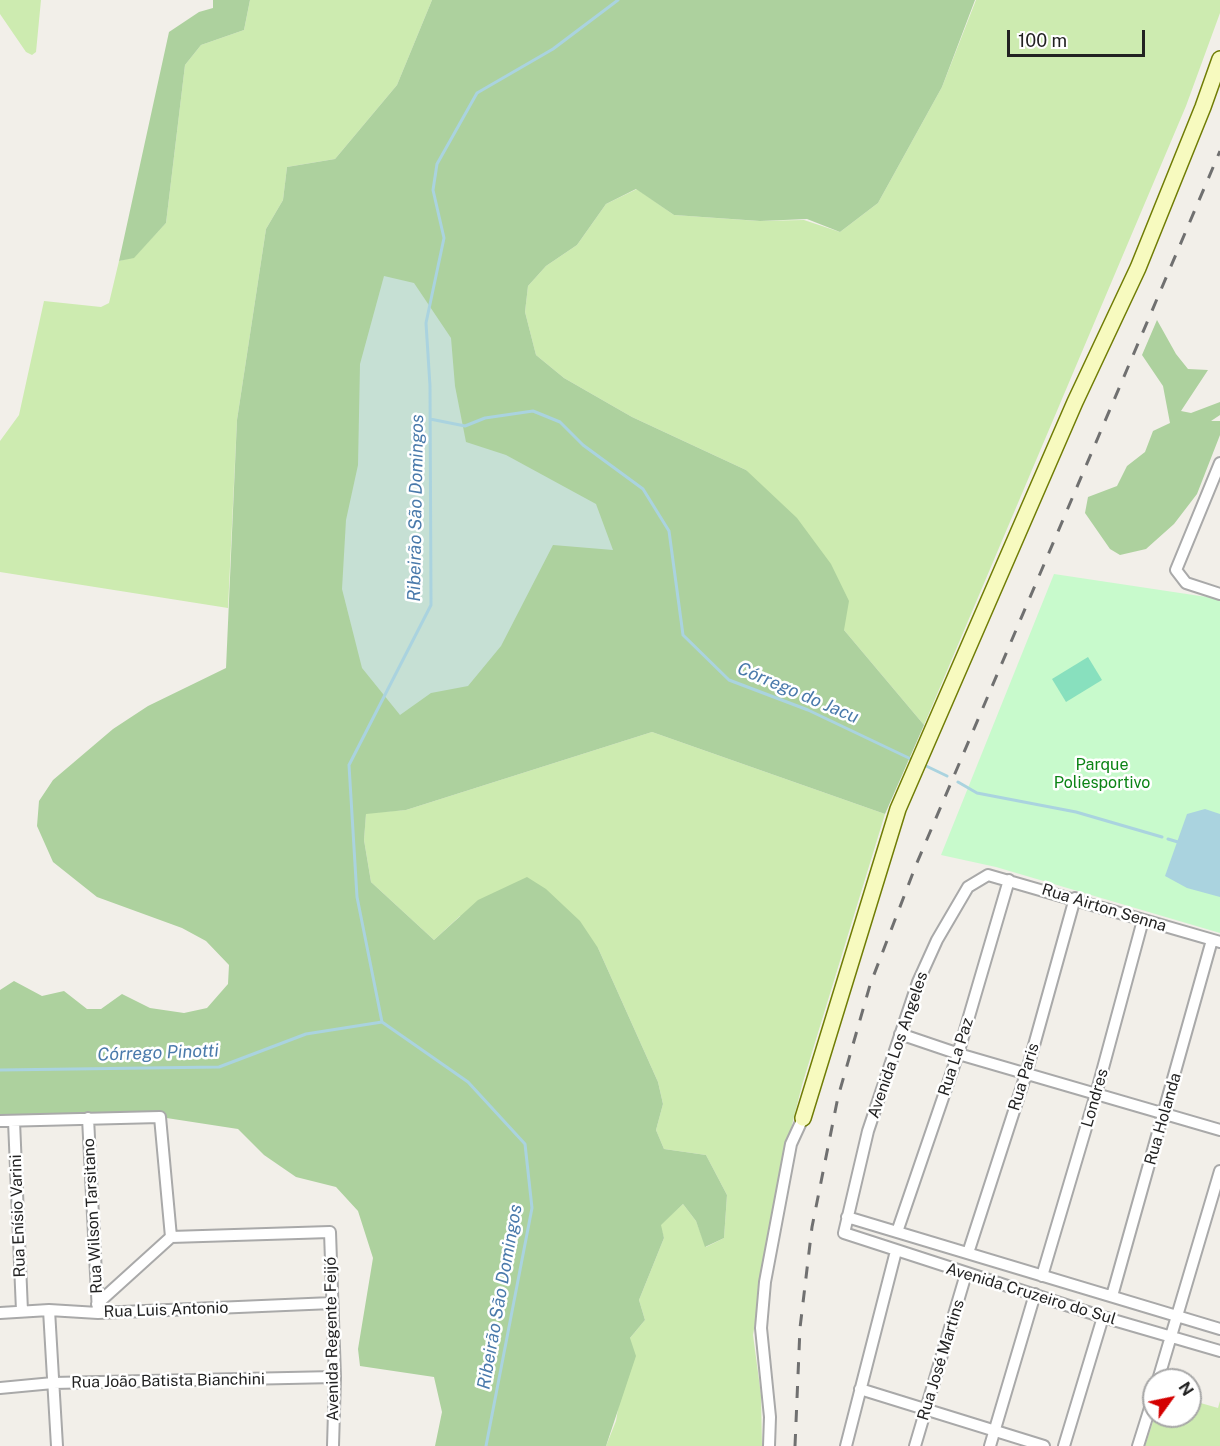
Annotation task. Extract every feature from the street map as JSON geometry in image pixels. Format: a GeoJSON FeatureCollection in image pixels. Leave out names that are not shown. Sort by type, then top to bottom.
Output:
{"type":"FeatureCollection","features":[{"type":"Feature","properties":{"kind":"street"},"geometry":{"type":"LineString","coordinates":[[769,1446],[770,1417],[761,1328],[765,1282],[792,1144],[803,1118],[898,809],[1075,402],[1138,268],[1203,108],[1220,59]]}},
{"type":"Feature","properties":{"kind":"street"},"geometry":{"type":"LineString","coordinates":[[1220,463],[1177,562],[1176,570],[1186,583],[1220,594]]}},
{"type":"Feature","properties":{"kind":"street","name":"Rua Airton Senna"},"geometry":{"type":"LineString","coordinates":[[988,875],[1075,898],[1216,941]]}},
{"type":"Feature","properties":{"kind":"street","name":"Avenida Los Angeles"},"geometry":{"type":"LineString","coordinates":[[844,1233],[868,1131],[918,982],[937,940],[968,887],[988,875]]}},
{"type":"Feature","properties":{"kind":"street","name":"Rua La Paz"},"geometry":{"type":"LineString","coordinates":[[897,1232],[958,1054],[1009,880]]}},
{"type":"Feature","properties":{"kind":"street","name":"Rua Paris"},"geometry":{"type":"LineString","coordinates":[[969,1254],[1026,1074],[1075,898]]}},
{"type":"Feature","properties":{"kind":"street","name":"Londres"},"geometry":{"type":"LineString","coordinates":[[1042,1276],[1096,1094],[1143,920]]}},
{"type":"Feature","properties":{"kind":"street","name":"Rua Holanda"},"geometry":{"type":"LineString","coordinates":[[1112,1296],[1216,941]]}},
{"type":"Feature","properties":{"kind":"street"},"geometry":{"type":"LineString","coordinates":[[900,1034],[958,1054],[1220,1130]]}},
{"type":"Feature","properties":{"kind":"street"},"geometry":{"type":"LineString","coordinates":[[0,1121],[160,1117],[171,1237],[97,1309]]}},
{"type":"Feature","properties":{"kind":"street","name":"Rua Wilson Tarsitano"},"geometry":{"type":"LineString","coordinates":[[88,1118],[97,1309]]}},
{"type":"Feature","properties":{"kind":"street","name":"Rua Enísio Varini"},"geometry":{"type":"LineString","coordinates":[[14,1121],[22,1311]]}},
{"type":"Feature","properties":{"kind":"street"},"geometry":{"type":"LineString","coordinates":[[1162,1368],[1220,1171]]}},
{"type":"Feature","properties":{"kind":"street","name":"Avenida Cruzeiro do Sul"},"geometry":{"type":"LineString","coordinates":[[848,1217],[1220,1329]]}},
{"type":"Feature","properties":{"kind":"street","name":"Avenida Regente Feijó"},"geometry":{"type":"LineString","coordinates":[[171,1237],[330,1232],[335,1377],[333,1446]]}},
{"type":"Feature","properties":{"kind":"street","name":"Avenida Cruzeiro do Sul"},"geometry":{"type":"LineString","coordinates":[[844,1233],[1103,1317],[1220,1351]]}},
{"type":"Feature","properties":{"kind":"street"},"geometry":{"type":"LineString","coordinates":[[846,1446],[896,1251]]}},
{"type":"Feature","properties":{"kind":"street","name":"Rua José Martins"},"geometry":{"type":"LineString","coordinates":[[915,1446],[966,1274]]}},
{"type":"Feature","properties":{"kind":"street"},"geometry":{"type":"LineString","coordinates":[[990,1446],[1035,1294]]}},
{"type":"Feature","properties":{"kind":"street","name":"Rua Luis Antonio"},"geometry":{"type":"LineString","coordinates":[[0,1313],[332,1303]]}},
{"type":"Feature","properties":{"kind":"street"},"geometry":{"type":"LineString","coordinates":[[49,1310],[57,1446]]}},
{"type":"Feature","properties":{"kind":"street"},"geometry":{"type":"LineString","coordinates":[[1064,1446],[1103,1317]]}},
{"type":"Feature","properties":{"kind":"street","name":"Rua João Batista Bianchini"},"geometry":{"type":"LineString","coordinates":[[0,1388],[53,1383],[335,1377]]}},
{"type":"Feature","properties":{"kind":"street"},"geometry":{"type":"LineString","coordinates":[[860,1389],[1044,1446]]}},
{"type":"Feature","properties":{"kind":"street"},"geometry":{"type":"LineString","coordinates":[[1138,1446],[1144,1428]]}},
{"type":"Feature","properties":{"kind":"green space"},"geometry":{"type":"Polygon","coordinates":[[[0,0],[41,0],[36,52],[32,55],[26,52],[0,14],[0,0]]]}},
{"type":"Feature","properties":{"kind":"green space"},"geometry":{"type":"Polygon","coordinates":[[[213,0],[250,0],[244,30],[201,45],[185,65],[166,223],[134,258],[119,261],[169,32],[199,12],[213,8],[213,0]]]}},
{"type":"Feature","properties":{"kind":"green space"},"geometry":{"type":"Polygon","coordinates":[[[250,0],[432,0],[397,85],[335,159],[287,167],[283,200],[266,229],[237,420],[228,608],[0,572],[0,441],[19,415],[44,301],[101,307],[109,303],[119,261],[134,257],[166,223],[185,65],[201,45],[244,30],[250,0]]]}},
{"type":"Feature","properties":{"kind":"green space"},"geometry":{"type":"Polygon","coordinates":[[[432,0],[975,0],[942,87],[878,203],[840,232],[807,219],[760,221],[674,215],[636,189],[606,204],[577,245],[546,266],[528,286],[525,312],[536,355],[564,378],[632,417],[746,470],[797,518],[831,564],[849,601],[844,630],[924,725],[885,814],[652,732],[406,810],[366,814],[364,840],[371,882],[434,940],[478,900],[527,877],[546,889],[580,921],[598,948],[658,1082],[663,1104],[656,1130],[664,1149],[706,1155],[727,1195],[724,1238],[705,1247],[696,1221],[683,1204],[661,1225],[664,1238],[639,1300],[645,1320],[630,1338],[636,1356],[606,1446],[435,1446],[442,1412],[434,1377],[360,1366],[358,1349],[373,1258],[358,1211],[336,1187],[296,1177],[264,1155],[238,1129],[160,1117],[0,1120],[0,990],[14,981],[42,996],[64,991],[87,1009],[101,1009],[122,994],[150,1008],[184,1013],[207,1008],[228,984],[229,965],[206,941],[182,928],[97,897],[53,862],[37,826],[39,801],[53,780],[113,729],[148,706],[226,668],[237,420],[266,229],[283,200],[287,167],[335,159],[397,85],[432,0]]]}},
{"type":"Feature","properties":{"kind":"green space"},"geometry":{"type":"Polygon","coordinates":[[[976,0],[1220,0],[1220,13],[1186,106],[924,725],[844,630],[746,470],[632,417],[564,378],[536,355],[525,312],[528,286],[546,266],[577,245],[606,204],[637,189],[674,215],[759,221],[804,220],[840,232],[878,203],[942,87],[976,0]]]}},
{"type":"Feature","properties":{"kind":"green space"},"geometry":{"type":"Polygon","coordinates":[[[384,276],[414,283],[451,338],[455,386],[466,442],[506,455],[596,504],[613,550],[553,545],[501,646],[468,686],[431,693],[400,715],[362,668],[342,589],[346,520],[358,465],[360,364],[384,276]]]}},
{"type":"Feature","properties":{"kind":"green space"},"geometry":{"type":"Polygon","coordinates":[[[1157,320],[1176,354],[1188,369],[1208,370],[1181,411],[1191,413],[1220,402],[1220,415],[1211,421],[1220,421],[1220,435],[1197,494],[1174,524],[1146,549],[1120,555],[1110,549],[1085,513],[1088,497],[1117,486],[1127,466],[1145,452],[1153,431],[1170,423],[1163,386],[1142,355],[1157,320]]]}},
{"type":"Feature","properties":{"kind":"green space","name":"Parque Poliesportivo"},"geometry":{"type":"Polygon","coordinates":[[[1054,574],[1220,599],[1220,933],[996,867],[941,855],[1054,574]]]}},
{"type":"Feature","properties":{"kind":"green space"},"geometry":{"type":"Polygon","coordinates":[[[1088,657],[1102,680],[1066,702],[1052,679],[1088,657]]]}},
{"type":"Feature","properties":{"kind":"green space"},"geometry":{"type":"Polygon","coordinates":[[[652,732],[885,814],[802,1085],[787,1145],[753,1335],[761,1395],[762,1446],[606,1446],[616,1421],[630,1338],[645,1320],[639,1300],[664,1238],[660,1225],[683,1204],[696,1221],[706,1247],[724,1238],[727,1195],[706,1155],[664,1149],[656,1130],[663,1104],[658,1082],[598,948],[460,916],[434,940],[371,882],[364,840],[366,813],[406,810],[652,732]]]}},
{"type":"Feature","properties":{"kind":"green space"},"geometry":{"type":"Polygon","coordinates":[[[1220,1401],[1220,1446],[1145,1446],[1151,1428],[1202,1428],[1202,1403],[1218,1408],[1220,1401]]]}},
{"type":"Feature","properties":{"kind":"water"},"geometry":{"type":"Polygon","coordinates":[[[1205,809],[1220,814],[1220,897],[1187,888],[1165,876],[1187,814],[1205,809]]]}},
{"type":"Feature","properties":{"kind":"waterway","name":"Ribeirão São Domingos"},"geometry":{"type":"LineString","coordinates":[[486,1446],[532,1208],[525,1144],[468,1082],[382,1022],[357,897],[349,765],[431,605],[430,386],[426,323],[444,238],[433,190],[437,164],[477,93],[553,49],[618,0]]}},
{"type":"Feature","properties":{"kind":"waterway","name":"Córrego do Jacu"},"geometry":{"type":"LineString","coordinates":[[430,419],[465,426],[485,418],[533,411],[560,422],[583,445],[643,489],[669,531],[683,635],[729,680],[808,710],[913,760]]}},
{"type":"Feature","properties":{"kind":"waterway","name":"Córrego do Jacu"},"geometry":{"type":"LineString","coordinates":[[922,764],[947,776]]}},
{"type":"Feature","properties":{"kind":"waterway","name":"Córrego do Jacu"},"geometry":{"type":"LineString","coordinates":[[958,782],[977,793],[1076,812],[1162,837]]}},
{"type":"Feature","properties":{"kind":"waterway","name":"Córrego do Jacu"},"geometry":{"type":"LineString","coordinates":[[1168,839],[1178,842]]}},
{"type":"Feature","properties":{"kind":"waterway","name":"Córrego Pinotti"},"geometry":{"type":"LineString","coordinates":[[0,1070],[219,1067],[306,1034],[382,1022]]}},
{"type":"Feature","properties":{"kind":"railway"},"geometry":{"type":"LineString","coordinates":[[795,1446],[800,1328],[812,1227],[838,1097],[870,985],[916,865],[1220,151]]}}]}
